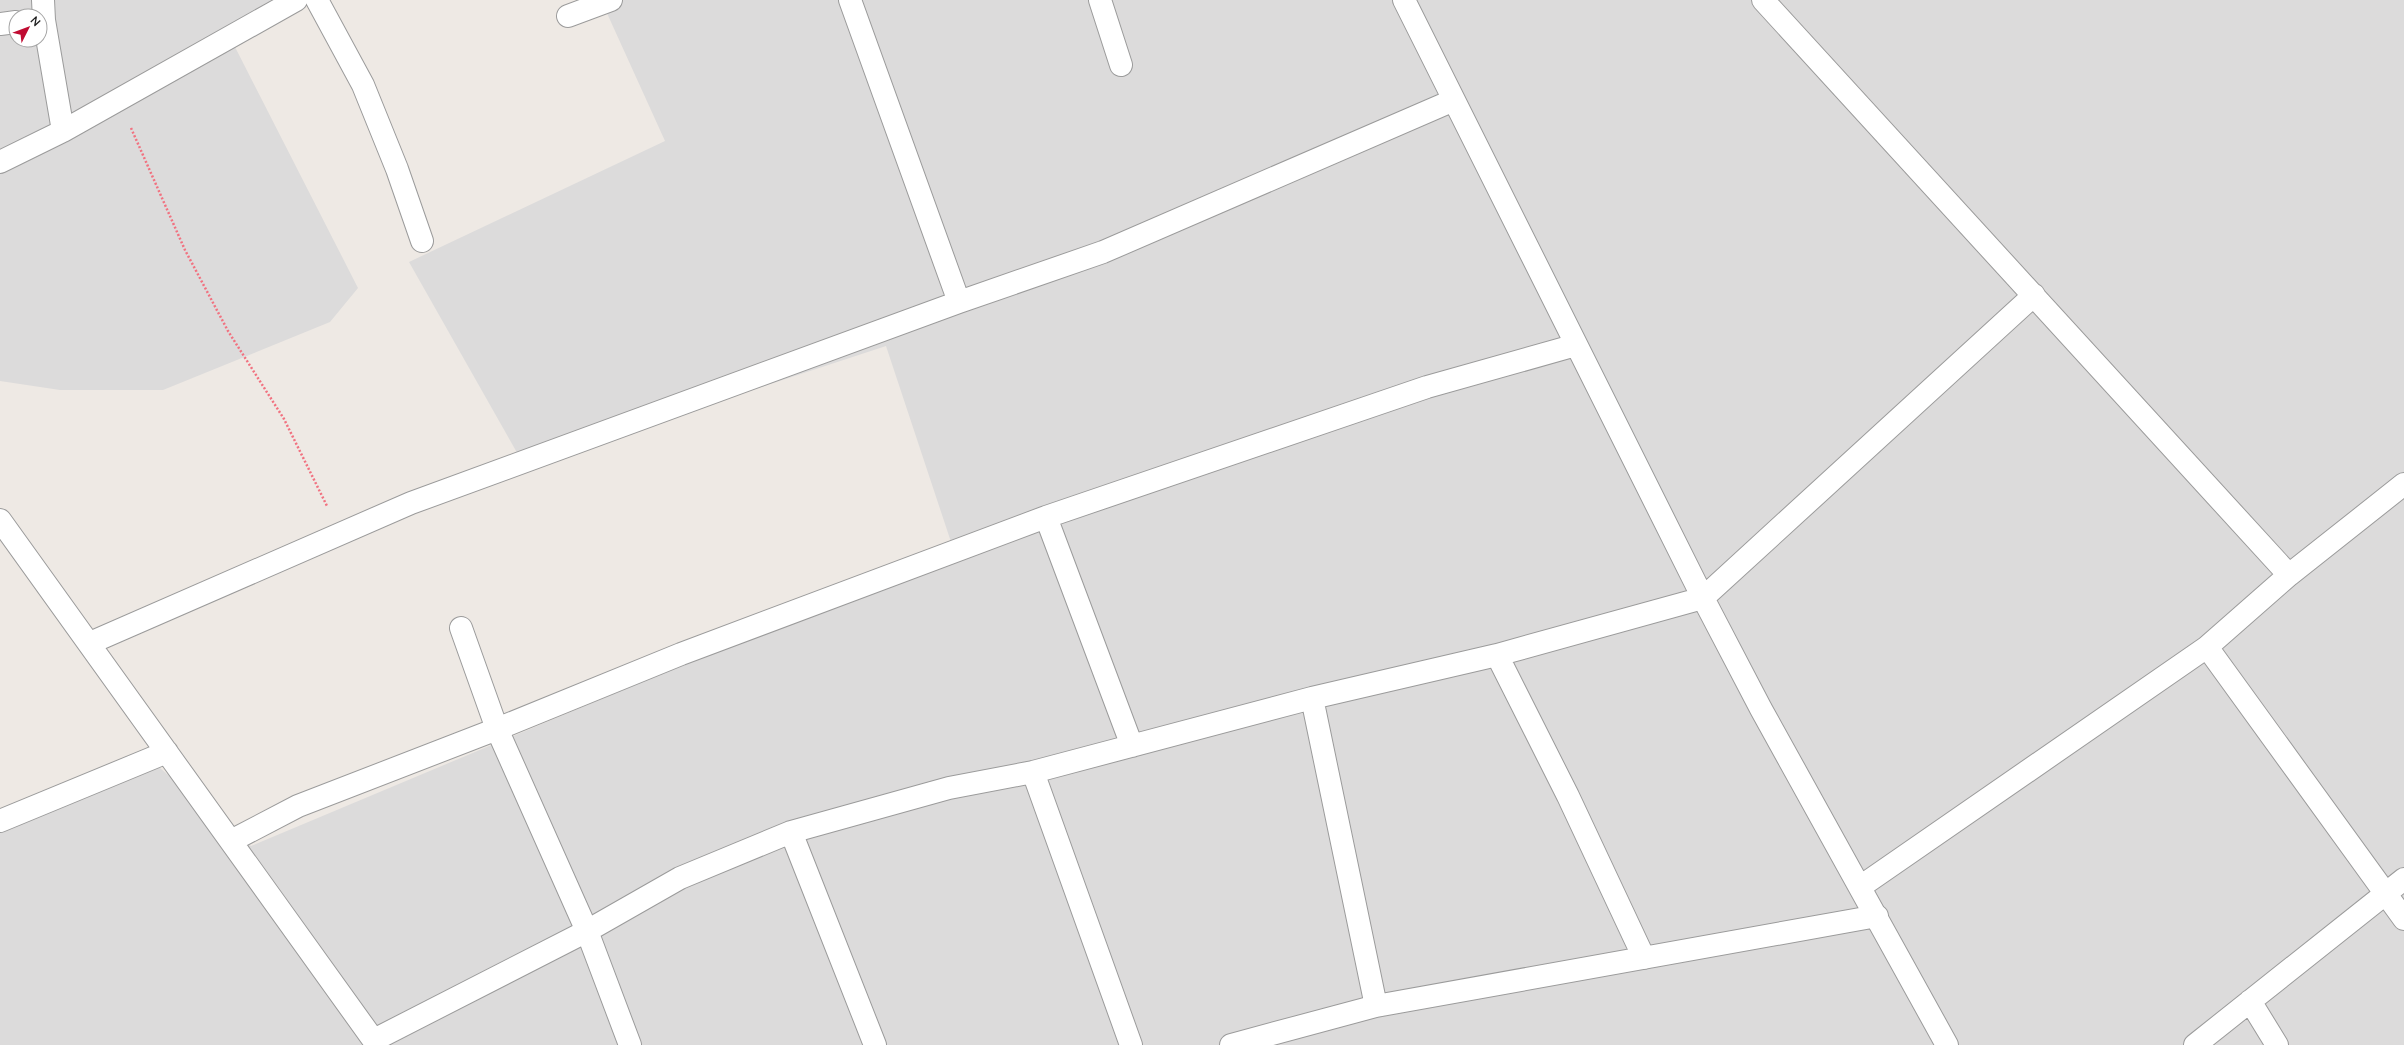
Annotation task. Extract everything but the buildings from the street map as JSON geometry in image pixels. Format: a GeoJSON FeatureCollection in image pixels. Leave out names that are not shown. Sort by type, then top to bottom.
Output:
{"type":"FeatureCollection","features":[{"type":"Feature","properties":{"kind":"street"},"geometry":{"type":"LineString","coordinates":[[0,162],[63,131],[296,0]]}},
{"type":"Feature","properties":{"kind":"street"},"geometry":{"type":"LineString","coordinates":[[317,0],[363,85],[397,169],[422,241]]}},
{"type":"Feature","properties":{"kind":"street"},"geometry":{"type":"LineString","coordinates":[[568,16],[611,0]]}},
{"type":"Feature","properties":{"kind":"street"},"geometry":{"type":"LineString","coordinates":[[850,0],[959,302]]}},
{"type":"Feature","properties":{"kind":"street"},"geometry":{"type":"LineString","coordinates":[[1100,0],[1121,65]]}},
{"type":"Feature","properties":{"kind":"street"},"geometry":{"type":"LineString","coordinates":[[1404,0],[1703,598],[1761,709],[1877,916],[1947,1045]]}},
{"type":"Feature","properties":{"kind":"street"},"geometry":{"type":"LineString","coordinates":[[1763,0],[2289,575]]}},
{"type":"Feature","properties":{"kind":"street"},"geometry":{"type":"LineString","coordinates":[[48,47],[63,131]]}},
{"type":"Feature","properties":{"kind":"street"},"geometry":{"type":"LineString","coordinates":[[90,643],[411,503],[959,302],[1103,252],[1454,100]]}},
{"type":"Feature","properties":{"kind":"street"},"geometry":{"type":"LineString","coordinates":[[0,520],[376,1042],[587,931],[680,878],[791,832],[949,788],[1033,772],[1312,698],[1497,655],[1703,598],[2034,295]]}},
{"type":"Feature","properties":{"kind":"street"},"geometry":{"type":"LineString","coordinates":[[231,841],[298,806],[497,729],[680,654],[1046,517],[1427,387],[1576,345]]}},
{"type":"Feature","properties":{"kind":"street"},"geometry":{"type":"LineString","coordinates":[[1860,887],[2207,647],[2289,575],[2404,484]]}},
{"type":"Feature","properties":{"kind":"street"},"geometry":{"type":"LineString","coordinates":[[1046,517],[1132,746]]}},
{"type":"Feature","properties":{"kind":"street"},"geometry":{"type":"LineString","coordinates":[[461,628],[497,729],[587,931],[630,1045]]}},
{"type":"Feature","properties":{"kind":"street"},"geometry":{"type":"LineString","coordinates":[[2207,647],[2404,919]]}},
{"type":"Feature","properties":{"kind":"street"},"geometry":{"type":"LineString","coordinates":[[1497,655],[1568,796],[1644,958]]}},
{"type":"Feature","properties":{"kind":"street"},"geometry":{"type":"LineString","coordinates":[[1312,698],[1376,1006]]}},
{"type":"Feature","properties":{"kind":"street"},"geometry":{"type":"LineString","coordinates":[[0,821],[167,752]]}},
{"type":"Feature","properties":{"kind":"street"},"geometry":{"type":"LineString","coordinates":[[1033,772],[1131,1045]]}},
{"type":"Feature","properties":{"kind":"street"},"geometry":{"type":"LineString","coordinates":[[791,832],[875,1045]]}},
{"type":"Feature","properties":{"kind":"street"},"geometry":{"type":"LineString","coordinates":[[2195,1045],[2404,879]]}},
{"type":"Feature","properties":{"kind":"street"},"geometry":{"type":"LineString","coordinates":[[1231,1045],[1376,1006],[1877,916]]}},
{"type":"Feature","properties":{"kind":"street"},"geometry":{"type":"LineString","coordinates":[[2250,1001],[2277,1045]]}},
{"type":"Feature","properties":{"kind":"path"},"geometry":{"type":"LineString","coordinates":[[118,100],[185,250],[228,331],[284,419],[341,534]]}},
{"type":"Feature","properties":{"kind":"shaded area"},"geometry":{"type":"Polygon","coordinates":[[[0,0],[313,0],[235,47],[358,288],[330,322],[163,390],[60,390],[0,381],[0,0]]]}},
{"type":"Feature","properties":{"kind":"shaded area"},"geometry":{"type":"Polygon","coordinates":[[[601,0],[2404,0],[2404,1045],[0,1045],[0,825],[153,762],[251,846],[954,551],[886,346],[524,465],[409,262],[665,141],[601,0]]]}}]}
